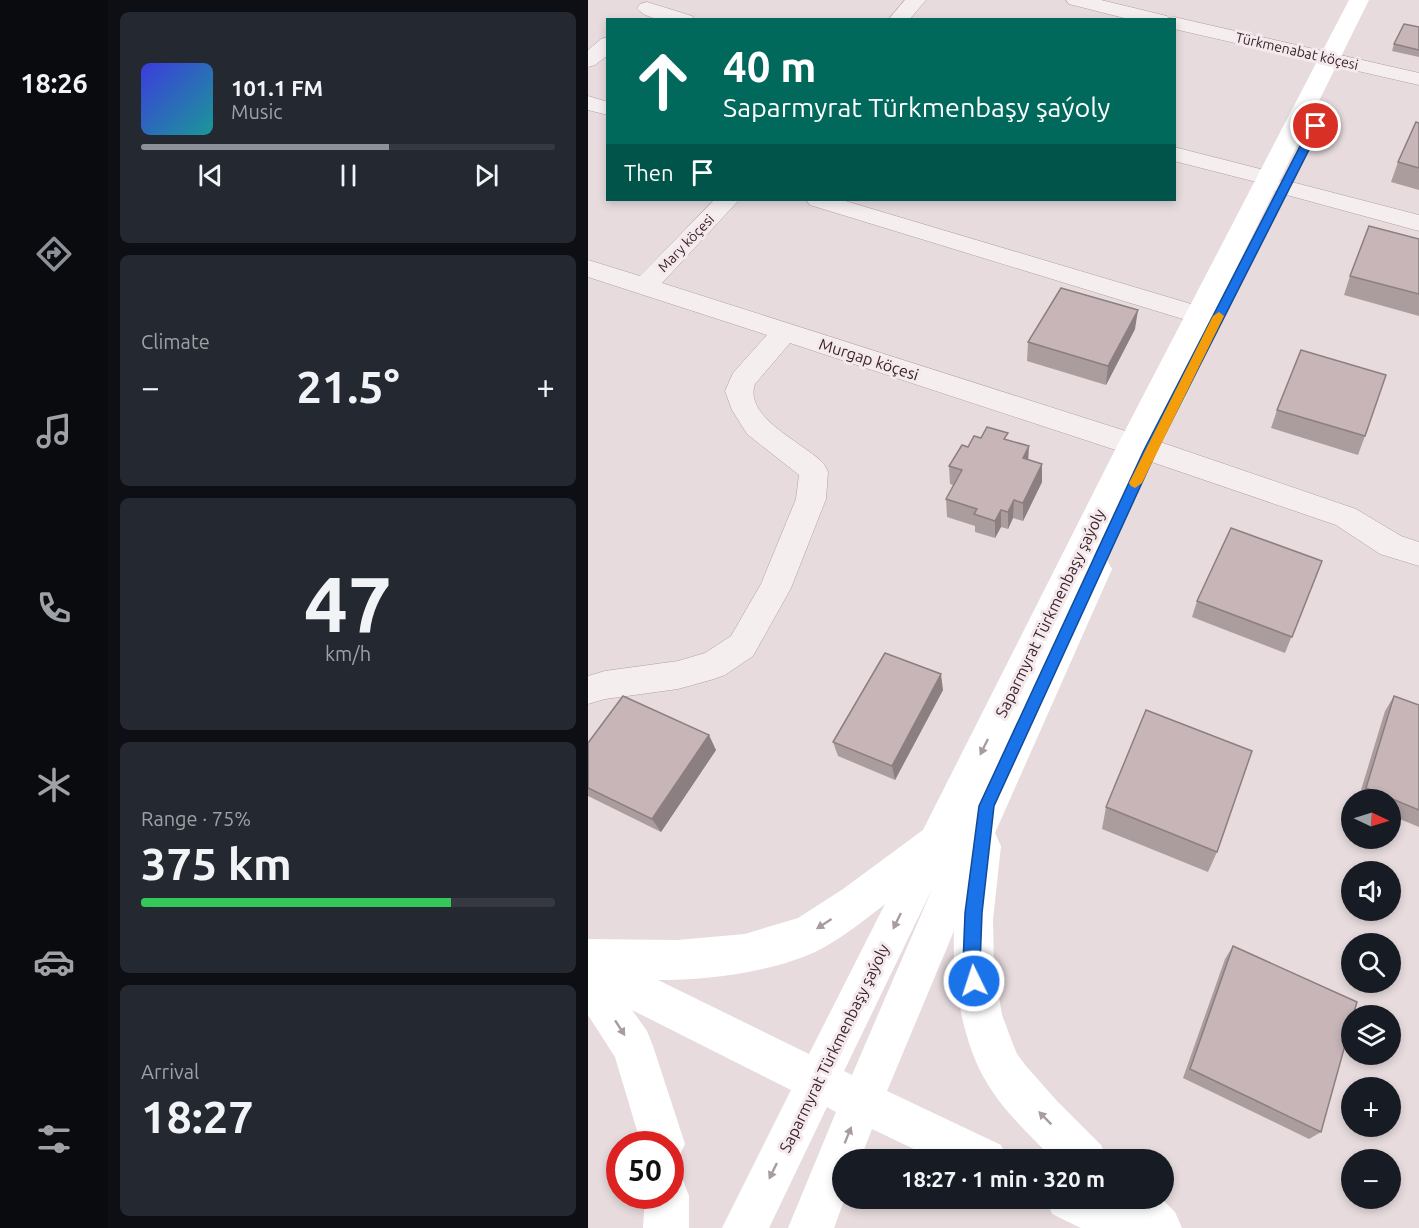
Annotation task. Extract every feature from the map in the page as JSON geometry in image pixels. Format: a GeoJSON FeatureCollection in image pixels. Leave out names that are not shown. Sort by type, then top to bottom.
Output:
{"type":"FeatureCollection","features":[{"type":"Feature","properties":{"kind":"main road","name":"Saparmyrat Türkmenbaşy şaýoly"},"geometry":{"type":"LineString","coordinates":[[745,1228],[938,839],[1141,448],[1337,61],[1359,0]]}},
{"type":"Feature","properties":{"kind":"main road","name":"Saparmyrat Türkmenbaşy şaýoly"},"geometry":{"type":"LineString","coordinates":[[1337,61],[1379,0]]}},
{"type":"Feature","properties":{"kind":"main road","name":"Saparmyrat Türkmenbaşy şaýoly"},"geometry":{"type":"LineString","coordinates":[[812,1228],[861,1102],[1199,315],[1276,183]]}},
{"type":"Feature","properties":{"kind":"main road"},"geometry":{"type":"LineString","coordinates":[[987,806],[973,924],[972,965],[979,1012],[1001,1068],[1036,1109],[1075,1149]]}},
{"type":"Feature","properties":{"kind":"main road"},"geometry":{"type":"LineString","coordinates":[[588,959],[677,960],[745,954],[807,935],[857,902],[938,839]]}},
{"type":"Feature","properties":{"kind":"main road"},"geometry":{"type":"LineString","coordinates":[[588,966],[818,1082],[962,1149]]}},
{"type":"Feature","properties":{"kind":"main road"},"geometry":{"type":"LineString","coordinates":[[588,979],[632,1046],[659,1131]]}},
{"type":"Feature","properties":{"kind":"main road"},"geometry":{"type":"LineString","coordinates":[[666,1228],[667,1209]]}},
{"type":"Feature","properties":{"kind":"main road"},"geometry":{"type":"LineString","coordinates":[[1091,1209],[1130,1228]]}},
{"type":"Feature","properties":{"kind":"main road"},"geometry":{"type":"LineString","coordinates":[[1139,1209],[1159,1228]]}},
{"type":"Feature","properties":{"kind":"street"},"geometry":{"type":"LineString","coordinates":[[900,18],[916,0]]}},
{"type":"Feature","properties":{"kind":"street"},"geometry":{"type":"LineString","coordinates":[[1076,0],[1152,18]]}},
{"type":"Feature","properties":{"kind":"street"},"geometry":{"type":"LineString","coordinates":[[646,9],[678,18]]}},
{"type":"Feature","properties":{"kind":"street","name":"Türkmenabat köçesi"},"geometry":{"type":"LineString","coordinates":[[1176,23],[1419,79]]}},
{"type":"Feature","properties":{"kind":"street"},"geometry":{"type":"LineString","coordinates":[[588,61],[606,45]]}},
{"type":"Feature","properties":{"kind":"street"},"geometry":{"type":"LineString","coordinates":[[588,103],[606,108]]}},
{"type":"Feature","properties":{"kind":"street"},"geometry":{"type":"LineString","coordinates":[[1176,155],[1419,223]]}},
{"type":"Feature","properties":{"kind":"street","name":"Mary köçesi"},"geometry":{"type":"LineString","coordinates":[[645,286],[726,201]]}},
{"type":"Feature","properties":{"kind":"street"},"geometry":{"type":"LineString","coordinates":[[821,201],[1199,315]]}},
{"type":"Feature","properties":{"kind":"street","name":"Murgap köçesi"},"geometry":{"type":"LineString","coordinates":[[588,267],[1346,517],[1390,545],[1419,554]]}},
{"type":"Feature","properties":{"kind":"street"},"geometry":{"type":"LineString","coordinates":[[588,690],[605,685],[678,675],[714,665],[742,646],[758,622],[775,588],[811,499],[814,472],[806,462],[759,430],[749,419],[739,391],[743,381],[785,332]]}},
{"type":"Feature","properties":{"kind":"building"},"geometry":{"type":"Polygon","coordinates":[[[1404,24],[1419,27],[1419,50],[1394,44],[1404,24]]]}},
{"type":"Feature","properties":{"kind":"building"},"geometry":{"type":"Polygon","coordinates":[[[1416,122],[1419,123],[1419,168],[1398,162],[1416,122]]]}},
{"type":"Feature","properties":{"kind":"building"},"geometry":{"type":"Polygon","coordinates":[[[1369,226],[1419,239],[1419,294],[1350,276],[1369,226]]]}},
{"type":"Feature","properties":{"kind":"building"},"geometry":{"type":"Polygon","coordinates":[[[1061,288],[1138,310],[1108,366],[1028,342],[1061,288]]]}},
{"type":"Feature","properties":{"kind":"building"},"geometry":{"type":"Polygon","coordinates":[[[1301,350],[1386,375],[1365,436],[1277,410],[1301,350]]]}},
{"type":"Feature","properties":{"kind":"building"},"geometry":{"type":"Polygon","coordinates":[[[987,427],[1008,433],[1004,439],[1029,446],[1023,458],[1042,464],[1023,503],[1014,500],[1008,512],[1001,510],[995,521],[974,514],[977,509],[946,499],[962,470],[949,466],[962,445],[968,447],[974,436],[981,438],[987,427]]]}},
{"type":"Feature","properties":{"kind":"building"},"geometry":{"type":"Polygon","coordinates":[[[1231,528],[1322,561],[1292,637],[1197,601],[1231,528]]]}},
{"type":"Feature","properties":{"kind":"building"},"geometry":{"type":"Polygon","coordinates":[[[885,653],[941,674],[892,766],[833,742],[885,653]]]}},
{"type":"Feature","properties":{"kind":"building"},"geometry":{"type":"Polygon","coordinates":[[[623,696],[709,735],[652,819],[588,788],[588,743],[623,696]]]}},
{"type":"Feature","properties":{"kind":"building"},"geometry":{"type":"Polygon","coordinates":[[[1394,696],[1419,705],[1419,810],[1401,803],[1401,789],[1366,788],[1394,696]]]}},
{"type":"Feature","properties":{"kind":"building"},"geometry":{"type":"Polygon","coordinates":[[[1146,710],[1252,751],[1217,852],[1106,807],[1146,710]]]}},
{"type":"Feature","properties":{"kind":"building"},"geometry":{"type":"Polygon","coordinates":[[[1233,946],[1357,1002],[1356,1005],[1341,1005],[1341,1060],[1321,1132],[1190,1069],[1233,946]]]}},
{"type":"Feature","properties":{"kind":"slow traffic"},"geometry":{"type":"LineString","coordinates":[[1135,483],[1219,316]]}},
{"type":"Feature","properties":{"kind":"route"},"geometry":{"type":"LineString","coordinates":[[974,981],[972,965],[974,913],[987,806],[1150,450],[1316,126]]}}]}
